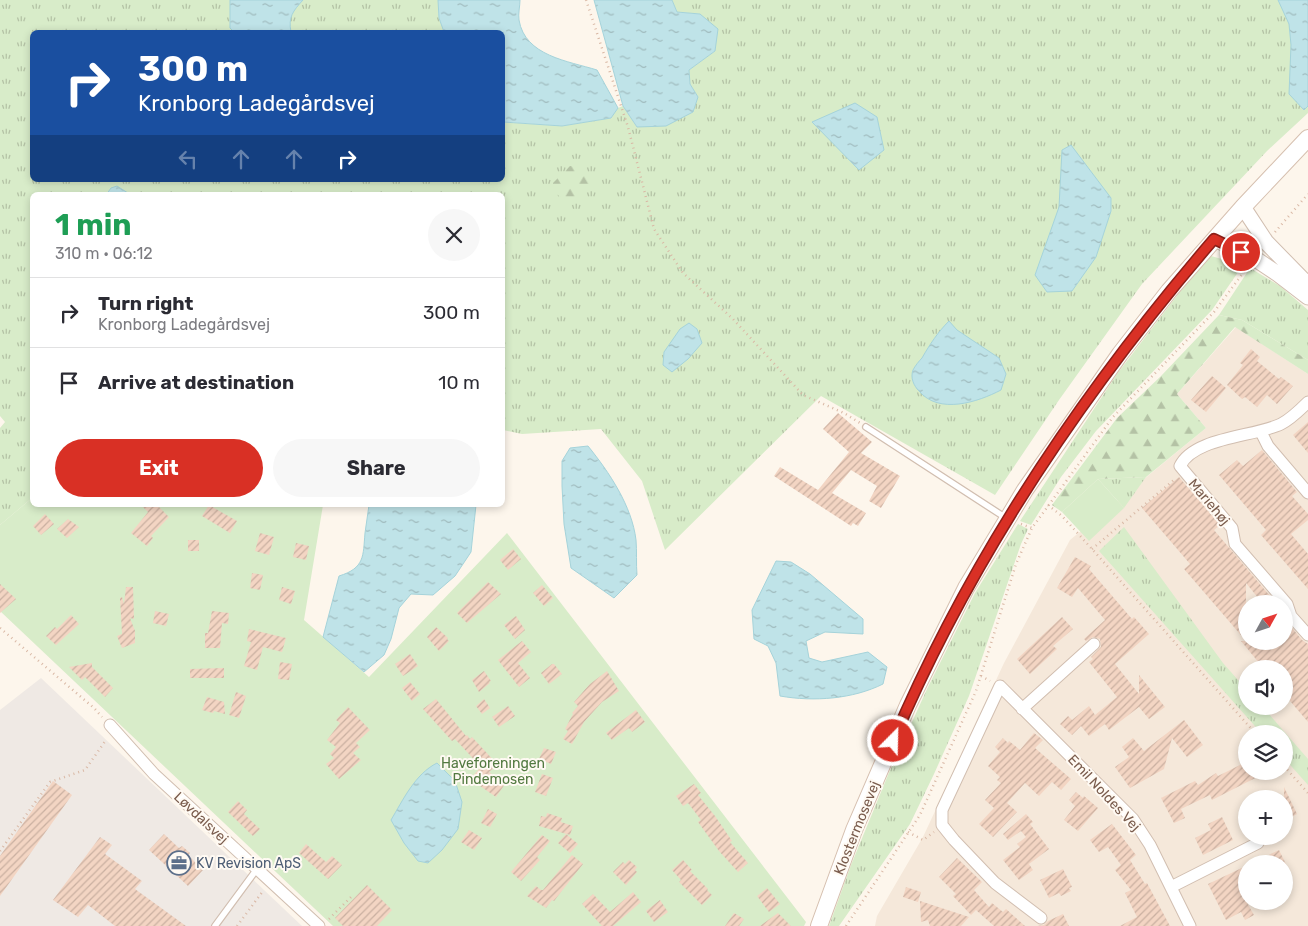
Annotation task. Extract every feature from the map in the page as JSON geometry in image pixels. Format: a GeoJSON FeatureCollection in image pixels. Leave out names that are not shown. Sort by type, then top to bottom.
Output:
{"type":"FeatureCollection","features":[{"type":"Feature","properties":{"kind":"main road","name":"Klostermosevej"},"geometry":{"type":"LineString","coordinates":[[819,926],[854,830],[908,705],[966,588],[1008,519],[1057,442],[1120,354],[1169,291],[1243,207],[1308,138]]}},
{"type":"Feature","properties":{"kind":"street"},"geometry":{"type":"LineString","coordinates":[[1243,207],[1266,242],[1308,285]]}},
{"type":"Feature","properties":{"kind":"street"},"geometry":{"type":"LineString","coordinates":[[1214,239],[1254,258],[1308,297]]}},
{"type":"Feature","properties":{"kind":"street","name":"Mariehøj"},"geometry":{"type":"LineString","coordinates":[[1308,402],[1282,424],[1261,432],[1221,440],[1202,447],[1184,457],[1180,466],[1232,528],[1234,544],[1287,604],[1292,616],[1308,636]]}},
{"type":"Feature","properties":{"kind":"street"},"geometry":{"type":"LineString","coordinates":[[1261,432],[1268,446],[1308,493]]}},
{"type":"Feature","properties":{"kind":"street"},"geometry":{"type":"LineString","coordinates":[[1022,709],[1094,644]]}},
{"type":"Feature","properties":{"kind":"street","name":"Emil Noldes Vej"},"geometry":{"type":"LineString","coordinates":[[942,825],[942,810],[1000,686],[1133,819],[1150,845],[1190,926]]}},
{"type":"Feature","properties":{"kind":"street","name":"Løvdalsvej"},"geometry":{"type":"LineString","coordinates":[[110,725],[154,774],[257,870],[324,923]]}},
{"type":"Feature","properties":{"kind":"street"},"geometry":{"type":"LineString","coordinates":[[942,825],[995,883],[1042,918]]}},
{"type":"Feature","properties":{"kind":"street"},"geometry":{"type":"LineString","coordinates":[[1171,887],[1256,845]]}},
{"type":"Feature","properties":{"kind":"lane"},"geometry":{"type":"LineString","coordinates":[[866,426],[1008,519]]}},
{"type":"Feature","properties":{"kind":"lane"},"geometry":{"type":"LineString","coordinates":[[215,926],[257,870]]}},
{"type":"Feature","properties":{"kind":"path"},"geometry":{"type":"LineString","coordinates":[[586,0],[628,127],[654,229],[683,273],[733,319],[803,396],[844,413],[866,426]]}},
{"type":"Feature","properties":{"kind":"path"},"geometry":{"type":"LineString","coordinates":[[1266,242],[1308,194]]}},
{"type":"Feature","properties":{"kind":"path"},"geometry":{"type":"LineString","coordinates":[[846,926],[920,814],[976,691],[1016,564],[1032,528],[1113,417],[1214,312],[1254,258]]}},
{"type":"Feature","properties":{"kind":"path"},"geometry":{"type":"LineString","coordinates":[[1092,549],[1184,472]]}},
{"type":"Feature","properties":{"kind":"path"},"geometry":{"type":"LineString","coordinates":[[1048,505],[1062,516],[1248,725]]}},
{"type":"Feature","properties":{"kind":"path"},"geometry":{"type":"LineString","coordinates":[[0,628],[94,708],[110,725],[112,732],[85,770],[50,782],[0,850]]}},
{"type":"Feature","properties":{"kind":"path"},"geometry":{"type":"LineString","coordinates":[[1293,776],[1308,793]]}},
{"type":"Feature","properties":{"kind":"path"},"geometry":{"type":"LineString","coordinates":[[908,832],[923,840],[928,838],[942,825]]}},
{"type":"Feature","properties":{"kind":"path"},"geometry":{"type":"LineString","coordinates":[[237,926],[271,882]]}},
{"type":"Feature","properties":{"kind":"path"},"geometry":{"type":"LineString","coordinates":[[324,923],[352,896]]}},
{"type":"Feature","properties":{"kind":"shaded area"},"geometry":{"type":"Polygon","coordinates":[[[1236,327],[1308,374],[1308,926],[875,926],[877,916],[923,837],[1004,663],[1070,540],[1206,428],[1177,394],[1236,327]]]}},
{"type":"Feature","properties":{"kind":"shaded area"},"geometry":{"type":"Polygon","coordinates":[[[41,678],[302,926],[0,926],[0,710],[41,678]]]}},
{"type":"Feature","properties":{"kind":"green space"},"geometry":{"type":"Polygon","coordinates":[[[0,0],[438,0],[439,18],[443,30],[30,30],[30,182],[505,182],[505,122],[562,126],[610,118],[618,108],[623,106],[637,127],[698,97],[690,84],[689,70],[715,51],[700,14],[677,12],[672,0],[1308,0],[1308,113],[1267,151],[1142,284],[1059,400],[995,495],[821,396],[665,550],[642,481],[601,429],[522,434],[505,430],[505,192],[30,192],[30,500],[0,525],[0,428],[5,422],[0,416],[0,0]]]}},
{"type":"Feature","properties":{"kind":"green space"},"geometry":{"type":"Polygon","coordinates":[[[570,166],[583,168],[588,174],[590,183],[576,197],[564,199],[553,192],[553,183],[570,166]]]}},
{"type":"Feature","properties":{"kind":"green space"},"geometry":{"type":"Polygon","coordinates":[[[1211,256],[1243,265],[1212,310],[1096,431],[1061,477],[1031,525],[1020,521],[1117,374],[1179,293],[1211,256]]]}},
{"type":"Feature","properties":{"kind":"green space"},"geometry":{"type":"Polygon","coordinates":[[[1250,268],[1280,286],[1308,310],[1308,360],[1242,320],[1219,315],[1250,268]]]}},
{"type":"Feature","properties":{"kind":"green space"},"geometry":{"type":"Polygon","coordinates":[[[1219,315],[1242,320],[1308,360],[1308,374],[1235,327],[1177,394],[1206,428],[1146,477],[1098,479],[1062,512],[1052,505],[1117,418],[1161,376],[1219,315]]]}},
{"type":"Feature","properties":{"kind":"green space"},"geometry":{"type":"Polygon","coordinates":[[[1146,477],[1124,508],[1098,479],[1146,477]]]}},
{"type":"Feature","properties":{"kind":"green space"},"geometry":{"type":"Polygon","coordinates":[[[1098,479],[1124,508],[1089,541],[1062,512],[1098,479]]]}},
{"type":"Feature","properties":{"kind":"green space","name":"Haveforeningen Pindemosen"},"geometry":{"type":"Polygon","coordinates":[[[30,500],[30,507],[323,507],[304,620],[369,677],[507,533],[806,922],[804,926],[333,926],[0,611],[0,525],[30,500]]]}},
{"type":"Feature","properties":{"kind":"green space"},"geometry":{"type":"Polygon","coordinates":[[[1018,524],[1028,529],[1021,544],[969,696],[934,774],[910,824],[839,926],[829,926],[851,865],[888,775],[927,689],[975,593],[1018,524]]]}},
{"type":"Feature","properties":{"kind":"green space"},"geometry":{"type":"Polygon","coordinates":[[[1124,527],[1223,663],[1238,680],[1238,707],[1099,551],[1124,527]]]}},
{"type":"Feature","properties":{"kind":"green space"},"geometry":{"type":"Polygon","coordinates":[[[1245,715],[1270,715],[1278,725],[1254,725],[1245,715]]]}},
{"type":"Feature","properties":{"kind":"green space"},"geometry":{"type":"Polygon","coordinates":[[[1293,742],[1308,759],[1308,785],[1293,768],[1293,742]]]}},
{"type":"Feature","properties":{"kind":"water"},"geometry":{"type":"Polygon","coordinates":[[[230,0],[303,0],[292,15],[291,30],[232,30],[230,28],[230,0]]]}},
{"type":"Feature","properties":{"kind":"water"},"geometry":{"type":"Polygon","coordinates":[[[438,0],[520,0],[519,20],[523,32],[530,42],[549,55],[597,70],[618,108],[611,118],[562,126],[505,122],[505,30],[443,30],[439,18],[438,0]]]}},
{"type":"Feature","properties":{"kind":"water"},"geometry":{"type":"Polygon","coordinates":[[[594,0],[672,0],[677,12],[700,14],[718,29],[715,51],[689,70],[690,84],[698,97],[693,112],[666,126],[637,127],[623,106],[594,0]]]}},
{"type":"Feature","properties":{"kind":"water"},"geometry":{"type":"Polygon","coordinates":[[[1278,0],[1308,0],[1308,106],[1304,110],[1289,94],[1291,45],[1289,24],[1278,0]]]}},
{"type":"Feature","properties":{"kind":"water"},"geometry":{"type":"Polygon","coordinates":[[[855,103],[877,117],[884,150],[859,170],[812,122],[855,103]]]}},
{"type":"Feature","properties":{"kind":"water"},"geometry":{"type":"Polygon","coordinates":[[[1071,145],[1111,198],[1111,211],[1096,257],[1072,291],[1047,292],[1035,275],[1059,207],[1062,150],[1071,145]]]}},
{"type":"Feature","properties":{"kind":"water"},"geometry":{"type":"Polygon","coordinates":[[[117,186],[126,192],[108,192],[111,188],[117,186]]]}},
{"type":"Feature","properties":{"kind":"water"},"geometry":{"type":"Polygon","coordinates":[[[949,321],[957,330],[999,358],[1006,374],[1001,390],[970,402],[948,404],[937,403],[927,398],[917,389],[912,379],[913,370],[934,338],[949,321]]]}},
{"type":"Feature","properties":{"kind":"water"},"geometry":{"type":"Polygon","coordinates":[[[689,323],[697,329],[702,343],[688,359],[672,372],[663,365],[664,352],[680,329],[689,323]]]}},
{"type":"Feature","properties":{"kind":"water"},"geometry":{"type":"Polygon","coordinates":[[[588,446],[604,467],[625,502],[634,527],[637,575],[614,598],[571,568],[564,524],[562,461],[570,448],[588,446]]]}},
{"type":"Feature","properties":{"kind":"water"},"geometry":{"type":"Polygon","coordinates":[[[369,507],[476,507],[471,552],[455,576],[433,595],[411,594],[399,608],[391,639],[384,655],[364,672],[323,637],[339,576],[358,565],[363,555],[369,507]]]}},
{"type":"Feature","properties":{"kind":"water"},"geometry":{"type":"Polygon","coordinates":[[[776,561],[791,562],[810,574],[863,619],[863,634],[825,632],[806,641],[809,658],[822,662],[868,652],[887,667],[883,684],[859,693],[833,698],[806,699],[780,696],[776,663],[768,646],[754,639],[752,610],[776,561]]]}},
{"type":"Feature","properties":{"kind":"water"},"geometry":{"type":"Polygon","coordinates":[[[437,763],[455,781],[462,802],[458,829],[442,850],[428,863],[418,861],[404,843],[391,820],[416,781],[437,763]]]}},
{"type":"Feature","properties":{"kind":"building"},"geometry":{"type":"Polygon","coordinates":[[[1251,349],[1260,357],[1257,361],[1279,379],[1281,377],[1293,386],[1277,404],[1267,395],[1257,407],[1245,397],[1242,399],[1227,385],[1243,365],[1240,363],[1251,349]]]}},
{"type":"Feature","properties":{"kind":"building"},"geometry":{"type":"Polygon","coordinates":[[[1212,376],[1226,388],[1206,412],[1191,400],[1212,376]]]}},
{"type":"Feature","properties":{"kind":"building"},"geometry":{"type":"Polygon","coordinates":[[[838,413],[872,442],[861,453],[900,476],[881,508],[869,501],[877,486],[851,470],[832,493],[866,513],[858,526],[853,523],[851,526],[774,476],[780,467],[818,490],[849,452],[823,429],[838,413]]]}},
{"type":"Feature","properties":{"kind":"building"},"geometry":{"type":"Polygon","coordinates":[[[1308,422],[1308,453],[1293,435],[1308,422]]]}},
{"type":"Feature","properties":{"kind":"building"},"geometry":{"type":"Polygon","coordinates":[[[1262,450],[1297,492],[1292,496],[1308,514],[1308,520],[1291,534],[1308,554],[1308,589],[1261,535],[1266,530],[1219,475],[1237,460],[1243,466],[1262,450]]]}},
{"type":"Feature","properties":{"kind":"building"},"geometry":{"type":"Polygon","coordinates":[[[1179,477],[1220,525],[1214,530],[1269,595],[1256,595],[1246,583],[1246,595],[1238,595],[1238,632],[1184,569],[1190,564],[1142,508],[1179,477]]]}},
{"type":"Feature","properties":{"kind":"building"},"geometry":{"type":"Polygon","coordinates":[[[143,507],[159,507],[169,517],[151,536],[153,538],[147,546],[131,533],[148,512],[143,507]]]}},
{"type":"Feature","properties":{"kind":"building"},"geometry":{"type":"Polygon","coordinates":[[[208,507],[212,507],[237,521],[230,533],[202,516],[208,507]]]}},
{"type":"Feature","properties":{"kind":"building"},"geometry":{"type":"Polygon","coordinates":[[[45,514],[54,524],[41,535],[33,526],[45,514]]]}},
{"type":"Feature","properties":{"kind":"building"},"geometry":{"type":"Polygon","coordinates":[[[68,519],[79,527],[67,538],[57,529],[68,519]]]}},
{"type":"Feature","properties":{"kind":"building"},"geometry":{"type":"Polygon","coordinates":[[[260,533],[274,537],[269,555],[255,551],[260,533]]]}},
{"type":"Feature","properties":{"kind":"building"},"geometry":{"type":"Polygon","coordinates":[[[188,540],[199,540],[199,551],[188,551],[188,540]]]}},
{"type":"Feature","properties":{"kind":"building"},"geometry":{"type":"Polygon","coordinates":[[[296,543],[309,546],[306,560],[293,557],[296,543]]]}},
{"type":"Feature","properties":{"kind":"building"},"geometry":{"type":"Polygon","coordinates":[[[513,549],[521,559],[508,570],[500,560],[513,549]]]}},
{"type":"Feature","properties":{"kind":"building"},"geometry":{"type":"Polygon","coordinates":[[[1075,557],[1091,566],[1089,569],[1132,619],[1134,617],[1149,634],[1115,664],[1139,694],[1139,675],[1165,707],[1149,719],[1139,707],[1109,730],[1105,724],[1089,736],[1081,726],[1072,735],[1060,724],[1068,716],[1072,720],[1089,706],[1095,715],[1117,697],[1089,662],[1093,659],[1091,657],[1101,647],[1100,639],[1093,637],[1086,641],[1084,639],[1105,620],[1078,588],[1072,597],[1057,588],[1075,557]]]}},
{"type":"Feature","properties":{"kind":"building"},"geometry":{"type":"Polygon","coordinates":[[[252,573],[263,575],[260,590],[250,588],[252,573]]]}},
{"type":"Feature","properties":{"kind":"building"},"geometry":{"type":"Polygon","coordinates":[[[488,582],[501,594],[467,623],[457,613],[488,582]]]}},
{"type":"Feature","properties":{"kind":"building"},"geometry":{"type":"Polygon","coordinates":[[[0,584],[16,599],[0,613],[0,584]]]}},
{"type":"Feature","properties":{"kind":"building"},"geometry":{"type":"Polygon","coordinates":[[[542,585],[553,598],[544,606],[533,593],[542,585]]]}},
{"type":"Feature","properties":{"kind":"building"},"geometry":{"type":"Polygon","coordinates":[[[126,587],[133,587],[134,619],[130,618],[135,631],[135,643],[122,648],[117,636],[122,634],[120,598],[122,597],[124,604],[126,587]]]}},
{"type":"Feature","properties":{"kind":"building"},"geometry":{"type":"Polygon","coordinates":[[[282,587],[295,591],[291,604],[279,600],[282,587]]]}},
{"type":"Feature","properties":{"kind":"building"},"geometry":{"type":"Polygon","coordinates":[[[155,611],[169,614],[166,626],[153,623],[155,611]]]}},
{"type":"Feature","properties":{"kind":"building"},"geometry":{"type":"Polygon","coordinates":[[[212,611],[229,613],[228,624],[222,623],[220,648],[205,648],[205,633],[208,633],[212,611]]]}},
{"type":"Feature","properties":{"kind":"building"},"geometry":{"type":"Polygon","coordinates":[[[71,615],[79,624],[56,645],[46,636],[55,627],[57,629],[71,615]]]}},
{"type":"Feature","properties":{"kind":"building"},"geometry":{"type":"Polygon","coordinates":[[[516,616],[525,630],[515,639],[504,625],[516,616]]]}},
{"type":"Feature","properties":{"kind":"building"},"geometry":{"type":"Polygon","coordinates":[[[1062,617],[1073,629],[1053,646],[1057,649],[1030,674],[1017,659],[1062,617]]]}},
{"type":"Feature","properties":{"kind":"building"},"geometry":{"type":"Polygon","coordinates":[[[436,627],[449,641],[439,651],[427,637],[436,627]]]}},
{"type":"Feature","properties":{"kind":"building"},"geometry":{"type":"Polygon","coordinates":[[[249,629],[286,638],[282,652],[263,647],[257,670],[244,666],[251,642],[247,641],[249,629]]]}},
{"type":"Feature","properties":{"kind":"building"},"geometry":{"type":"Polygon","coordinates":[[[1293,629],[1308,644],[1308,722],[1293,704],[1293,660],[1257,660],[1248,650],[1293,650],[1293,629]]]}},
{"type":"Feature","properties":{"kind":"building"},"geometry":{"type":"Polygon","coordinates":[[[522,641],[531,652],[518,663],[530,678],[519,687],[498,660],[522,641]]]}},
{"type":"Feature","properties":{"kind":"building"},"geometry":{"type":"Polygon","coordinates":[[[410,654],[418,666],[403,676],[395,664],[410,654]]]}},
{"type":"Feature","properties":{"kind":"building"},"geometry":{"type":"Polygon","coordinates":[[[280,662],[292,664],[289,680],[278,679],[280,662]]]}},
{"type":"Feature","properties":{"kind":"building"},"geometry":{"type":"Polygon","coordinates":[[[92,663],[92,667],[113,688],[105,697],[85,677],[82,680],[69,667],[92,663]]]}},
{"type":"Feature","properties":{"kind":"building"},"geometry":{"type":"Polygon","coordinates":[[[552,664],[562,674],[549,684],[541,673],[552,664]]]}},
{"type":"Feature","properties":{"kind":"building"},"geometry":{"type":"Polygon","coordinates":[[[224,668],[224,678],[190,678],[190,669],[224,668]]]}},
{"type":"Feature","properties":{"kind":"building"},"geometry":{"type":"Polygon","coordinates":[[[484,671],[491,681],[479,692],[472,680],[484,671]]]}},
{"type":"Feature","properties":{"kind":"building"},"geometry":{"type":"Polygon","coordinates":[[[607,671],[619,691],[602,702],[584,722],[572,744],[563,739],[568,731],[565,729],[572,713],[578,706],[574,702],[590,684],[607,671]]]}},
{"type":"Feature","properties":{"kind":"building"},"geometry":{"type":"Polygon","coordinates":[[[410,682],[420,694],[412,701],[402,688],[410,682]]]}},
{"type":"Feature","properties":{"kind":"building"},"geometry":{"type":"Polygon","coordinates":[[[236,692],[246,696],[239,718],[229,715],[236,692]]]}},
{"type":"Feature","properties":{"kind":"building"},"geometry":{"type":"Polygon","coordinates":[[[207,697],[224,702],[225,714],[202,710],[207,697]]]}},
{"type":"Feature","properties":{"kind":"building"},"geometry":{"type":"Polygon","coordinates":[[[436,699],[466,736],[470,739],[472,737],[498,765],[489,772],[505,784],[496,797],[470,779],[481,767],[455,739],[452,741],[423,709],[436,699]]]}},
{"type":"Feature","properties":{"kind":"building"},"geometry":{"type":"Polygon","coordinates":[[[484,699],[490,708],[482,714],[476,706],[484,699]]]}},
{"type":"Feature","properties":{"kind":"building"},"geometry":{"type":"Polygon","coordinates":[[[508,706],[515,716],[499,727],[492,717],[508,706]]]}},
{"type":"Feature","properties":{"kind":"building"},"geometry":{"type":"Polygon","coordinates":[[[348,707],[370,730],[356,743],[360,747],[353,753],[361,760],[339,779],[326,764],[334,758],[330,754],[336,747],[327,740],[340,723],[336,720],[348,707]]]}},
{"type":"Feature","properties":{"kind":"building"},"geometry":{"type":"Polygon","coordinates":[[[636,710],[645,722],[632,732],[629,728],[612,740],[606,733],[636,710]]]}},
{"type":"Feature","properties":{"kind":"building"},"geometry":{"type":"Polygon","coordinates":[[[1184,720],[1203,745],[1187,757],[1172,738],[1164,769],[1130,788],[1115,767],[1129,757],[1122,747],[1133,738],[1144,751],[1184,720]]]}},
{"type":"Feature","properties":{"kind":"building"},"geometry":{"type":"Polygon","coordinates":[[[1034,733],[1043,740],[1035,748],[1071,779],[1061,790],[1052,782],[1039,796],[1025,783],[1007,803],[1017,812],[993,837],[979,824],[994,808],[985,800],[1001,783],[997,780],[1000,777],[988,766],[1000,752],[995,747],[1003,738],[1020,750],[1034,733]]]}},
{"type":"Feature","properties":{"kind":"building"},"geometry":{"type":"Polygon","coordinates":[[[544,748],[556,752],[551,764],[539,759],[544,748]]]}},
{"type":"Feature","properties":{"kind":"building"},"geometry":{"type":"Polygon","coordinates":[[[1238,766],[1238,780],[1251,780],[1212,800],[1210,795],[1181,809],[1185,818],[1174,823],[1161,798],[1195,781],[1198,785],[1216,773],[1218,776],[1238,766]]]}},
{"type":"Feature","properties":{"kind":"building"},"geometry":{"type":"Polygon","coordinates":[[[542,774],[553,778],[546,796],[535,792],[542,774]]]}},
{"type":"Feature","properties":{"kind":"building"},"geometry":{"type":"Polygon","coordinates":[[[53,781],[72,795],[0,896],[0,856],[53,781]]]}},
{"type":"Feature","properties":{"kind":"building"},"geometry":{"type":"Polygon","coordinates":[[[694,784],[701,793],[698,795],[732,841],[730,842],[748,863],[738,872],[719,851],[698,822],[701,820],[688,803],[683,806],[676,796],[694,784]]]}},
{"type":"Feature","properties":{"kind":"building"},"geometry":{"type":"Polygon","coordinates":[[[1076,792],[1098,808],[1078,831],[1064,820],[1075,806],[1069,800],[1076,792]]]}},
{"type":"Feature","properties":{"kind":"building"},"geometry":{"type":"Polygon","coordinates":[[[238,801],[247,810],[244,814],[260,829],[253,836],[228,812],[238,801]]]}},
{"type":"Feature","properties":{"kind":"building"},"geometry":{"type":"Polygon","coordinates":[[[1293,806],[1297,814],[1293,816],[1293,806]]]}},
{"type":"Feature","properties":{"kind":"building"},"geometry":{"type":"Polygon","coordinates":[[[488,809],[497,814],[490,827],[481,823],[488,809]]]}},
{"type":"Feature","properties":{"kind":"building"},"geometry":{"type":"Polygon","coordinates":[[[547,813],[562,818],[561,822],[573,826],[570,835],[539,826],[541,816],[546,817],[547,813]]]}},
{"type":"Feature","properties":{"kind":"building"},"geometry":{"type":"Polygon","coordinates":[[[1026,814],[1033,822],[1030,824],[1049,849],[1029,864],[1033,870],[1019,880],[1003,860],[1020,847],[1017,844],[1026,837],[1021,831],[1008,840],[1003,834],[1026,814]]]}},
{"type":"Feature","properties":{"kind":"building"},"geometry":{"type":"Polygon","coordinates":[[[1222,817],[1233,840],[1203,855],[1195,838],[1211,830],[1208,824],[1222,817]]]}},
{"type":"Feature","properties":{"kind":"building"},"geometry":{"type":"Polygon","coordinates":[[[1112,824],[1136,855],[1130,860],[1145,884],[1147,883],[1170,926],[1120,926],[1137,917],[1125,893],[1131,890],[1115,870],[1121,865],[1108,847],[1099,852],[1090,840],[1112,824]]]}},
{"type":"Feature","properties":{"kind":"building"},"geometry":{"type":"Polygon","coordinates":[[[469,830],[482,838],[474,850],[461,842],[469,830]]]}},
{"type":"Feature","properties":{"kind":"building","name":"KV Revision ApS"},"geometry":{"type":"Polygon","coordinates":[[[164,834],[179,848],[182,846],[190,853],[188,855],[203,870],[188,886],[149,850],[164,834]]]}},
{"type":"Feature","properties":{"kind":"building"},"geometry":{"type":"Polygon","coordinates":[[[566,834],[578,844],[570,853],[558,843],[566,834]]]}},
{"type":"Feature","properties":{"kind":"building"},"geometry":{"type":"Polygon","coordinates":[[[542,835],[550,841],[537,857],[540,860],[521,881],[511,872],[542,835]]]}},
{"type":"Feature","properties":{"kind":"building"},"geometry":{"type":"Polygon","coordinates":[[[100,837],[112,845],[105,854],[142,881],[135,889],[186,926],[115,926],[88,905],[78,917],[53,900],[100,837]]]}},
{"type":"Feature","properties":{"kind":"building"},"geometry":{"type":"Polygon","coordinates":[[[306,844],[326,862],[332,856],[342,865],[328,879],[299,853],[306,844]]]}},
{"type":"Feature","properties":{"kind":"building"},"geometry":{"type":"Polygon","coordinates":[[[1279,850],[1282,855],[1269,855],[1279,850]]]}},
{"type":"Feature","properties":{"kind":"building"},"geometry":{"type":"Polygon","coordinates":[[[572,855],[583,864],[554,901],[552,900],[546,908],[527,896],[536,886],[543,890],[572,855]]]}},
{"type":"Feature","properties":{"kind":"building"},"geometry":{"type":"Polygon","coordinates":[[[957,858],[982,882],[974,890],[989,907],[992,903],[1003,912],[1006,909],[1025,926],[994,926],[976,910],[971,915],[953,896],[956,894],[939,877],[957,858]]]}},
{"type":"Feature","properties":{"kind":"building"},"geometry":{"type":"Polygon","coordinates":[[[629,860],[637,867],[635,870],[637,872],[626,885],[613,872],[623,862],[625,864],[629,860]]]}},
{"type":"Feature","properties":{"kind":"building"},"geometry":{"type":"Polygon","coordinates":[[[683,860],[692,870],[690,871],[712,895],[702,905],[679,882],[681,880],[672,870],[683,860]]]}},
{"type":"Feature","properties":{"kind":"building"},"geometry":{"type":"Polygon","coordinates":[[[1063,869],[1072,887],[1069,888],[1071,891],[1061,896],[1059,893],[1049,898],[1040,880],[1063,869]]]}},
{"type":"Feature","properties":{"kind":"building"},"geometry":{"type":"Polygon","coordinates":[[[1238,870],[1238,910],[1251,910],[1254,915],[1245,920],[1241,912],[1226,920],[1208,884],[1238,870]]]}},
{"type":"Feature","properties":{"kind":"building"},"geometry":{"type":"Polygon","coordinates":[[[367,885],[392,910],[377,926],[343,926],[335,918],[367,885]]]}},
{"type":"Feature","properties":{"kind":"building"},"geometry":{"type":"Polygon","coordinates":[[[906,887],[921,892],[918,902],[903,897],[906,887]]]}},
{"type":"Feature","properties":{"kind":"building"},"geometry":{"type":"Polygon","coordinates":[[[767,888],[780,904],[769,912],[757,896],[767,888]]]}},
{"type":"Feature","properties":{"kind":"building"},"geometry":{"type":"Polygon","coordinates":[[[633,892],[641,902],[613,926],[602,926],[582,904],[593,894],[610,912],[633,892]]]}},
{"type":"Feature","properties":{"kind":"building"},"geometry":{"type":"Polygon","coordinates":[[[660,900],[668,912],[654,922],[646,911],[660,900]]]}},
{"type":"Feature","properties":{"kind":"building"},"geometry":{"type":"Polygon","coordinates":[[[920,901],[969,917],[961,926],[930,926],[928,920],[921,922],[920,901]]]}},
{"type":"Feature","properties":{"kind":"building"},"geometry":{"type":"Polygon","coordinates":[[[734,913],[744,919],[739,926],[725,926],[734,913]]]}},
{"type":"Feature","properties":{"kind":"building"},"geometry":{"type":"Polygon","coordinates":[[[778,913],[791,926],[760,926],[778,913]]]}},
{"type":"Feature","properties":{"kind":"building"},"geometry":{"type":"Polygon","coordinates":[[[1063,914],[1069,926],[1037,926],[1044,925],[1063,914]]]}},
{"type":"Feature","properties":{"kind":"place","name":"KV Revision ApS"},"geometry":{"type":"Point","coordinates":[179,863]}},
{"type":"Feature","properties":{"kind":"route"},"geometry":{"type":"LineString","coordinates":[[893,741],[908,705],[966,588],[1025,490],[1057,442],[1120,354],[1169,291],[1214,239],[1241,252]]}}]}
